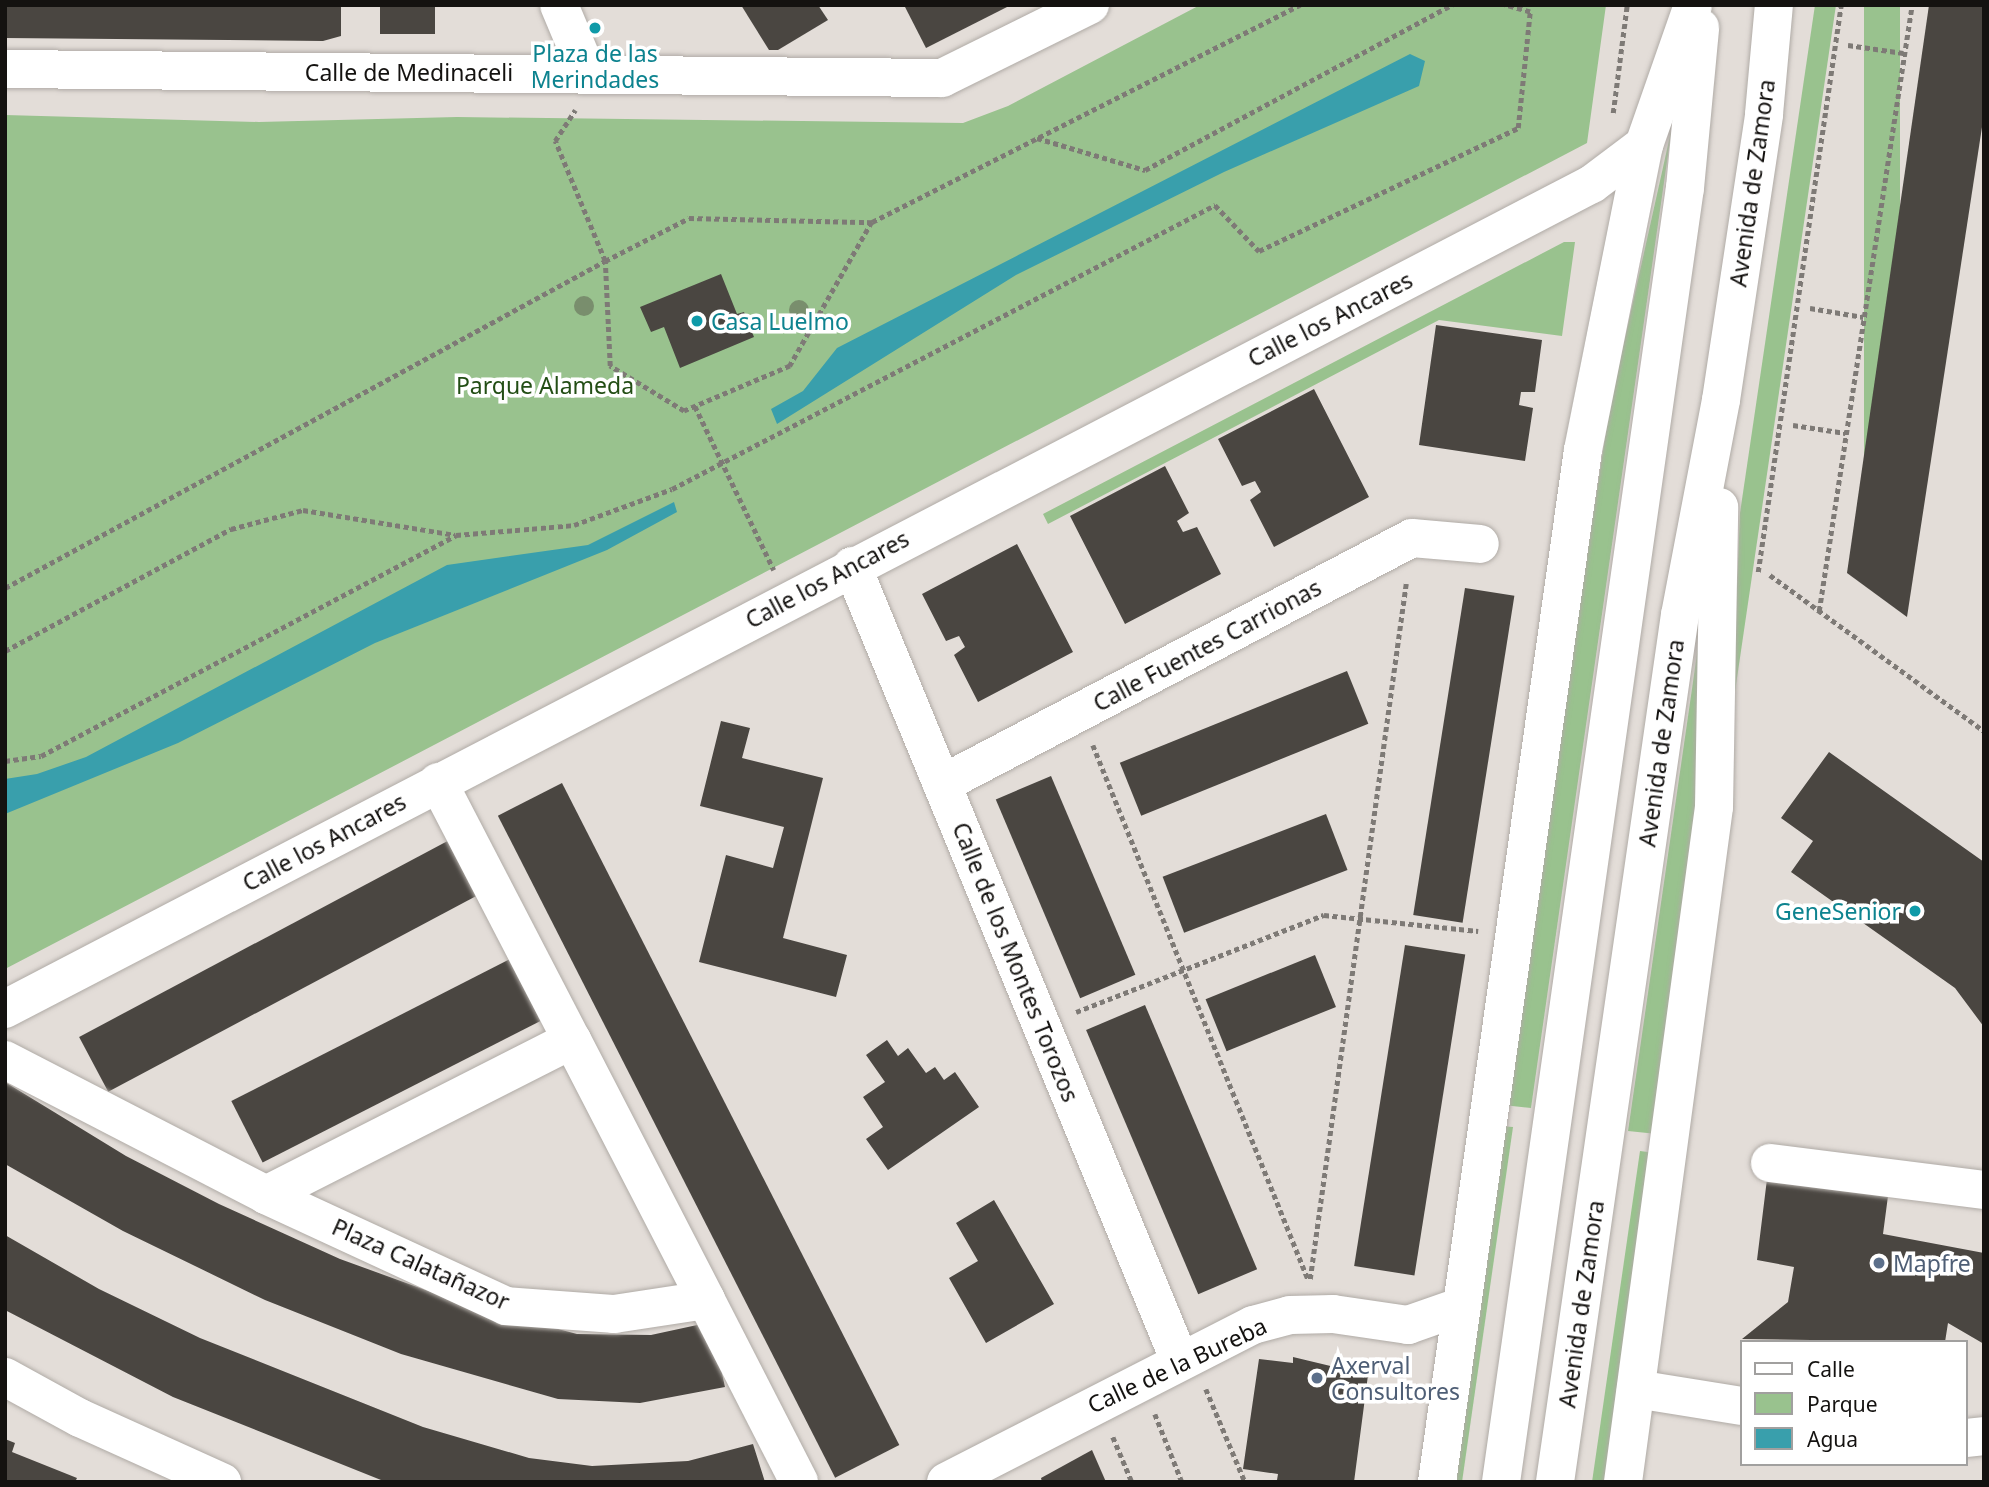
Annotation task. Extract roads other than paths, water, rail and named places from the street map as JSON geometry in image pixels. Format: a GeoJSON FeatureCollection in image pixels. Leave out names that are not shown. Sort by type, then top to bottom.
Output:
{"type":"FeatureCollection","features":[{"type":"Feature","properties":{"kind":"main road"},"geometry":{"type":"LineString","coordinates":[[559,5],[588,74]]}},
{"type":"Feature","properties":{"kind":"main road","name":"Calle de Medinaceli"},"geometry":{"type":"LineString","coordinates":[[5,69],[942,78],[1090,5]]}},
{"type":"Feature","properties":{"kind":"main road"},"geometry":{"type":"LineString","coordinates":[[1437,1482],[1583,450],[1644,145],[1693,5]]}},
{"type":"Feature","properties":{"kind":"main road"},"geometry":{"type":"LineString","coordinates":[[1501,1482],[1683,201],[1702,5]]}},
{"type":"Feature","properties":{"kind":"main road","name":"Avenida de Zamora"},"geometry":{"type":"LineString","coordinates":[[1556,1482],[1679,615],[1721,400],[1765,114],[1774,5]]}},
{"type":"Feature","properties":{"kind":"main road"},"geometry":{"type":"LineString","coordinates":[[1765,114],[1791,5]]}},
{"type":"Feature","properties":{"kind":"main road","name":"Calle los Ancares"},"geometry":{"type":"LineString","coordinates":[[5,1009],[852,566],[1601,179],[1644,145]]}},
{"type":"Feature","properties":{"kind":"main road"},"geometry":{"type":"LineString","coordinates":[[1623,1482],[1714,807],[1721,400]]}},
{"type":"Feature","properties":{"kind":"main road","name":"Calle Fuentes Carrionas"},"geometry":{"type":"LineString","coordinates":[[942,784],[1412,538],[1480,544]]}},
{"type":"Feature","properties":{"kind":"main road","name":"Calle de los Montes Torozos"},"geometry":{"type":"LineString","coordinates":[[852,566],[1042,1026],[1185,1356]]}},
{"type":"Feature","properties":{"kind":"main road"},"geometry":{"type":"LineString","coordinates":[[438,782],[799,1482]]}},
{"type":"Feature","properties":{"kind":"main road"},"geometry":{"type":"LineString","coordinates":[[265,1195],[572,1040]]}},
{"type":"Feature","properties":{"kind":"main road","name":"Plaza Calatañazor"},"geometry":{"type":"LineString","coordinates":[[5,1060],[265,1195],[506,1306],[614,1314],[706,1300]]}},
{"type":"Feature","properties":{"kind":"main road"},"geometry":{"type":"LineString","coordinates":[[1770,1163],[1984,1190]]}},
{"type":"Feature","properties":{"kind":"main road","name":"Calle de la Bureba"},"geometry":{"type":"LineString","coordinates":[[946,1482],[1185,1356],[1253,1325],[1290,1315],[1333,1314],[1408,1325],[1462,1306]]}},
{"type":"Feature","properties":{"kind":"main road"},"geometry":{"type":"LineString","coordinates":[[5,1377],[80,1418],[222,1482]]}},
{"type":"Feature","properties":{"kind":"main road"},"geometry":{"type":"LineString","coordinates":[[1636,1389],[1741,1406]]}},
{"type":"Feature","properties":{"kind":"water"},"geometry":{"type":"Polygon","coordinates":[[[1410,54],[1425,61],[1419,86],[1224,172],[1016,275],[777,424],[771,409],[803,391],[837,348],[1410,54]]]}},
{"type":"Feature","properties":{"kind":"water"},"geometry":{"type":"Polygon","coordinates":[[[674,502],[677,512],[607,550],[375,643],[178,743],[5,814],[5,779],[37,774],[86,757],[447,565],[588,545],[674,502]]]}},
{"type":"Feature","properties":{"kind":"place","name":"Plaza de las Merindades"},"geometry":{"type":"Point","coordinates":[595,28]}},
{"type":"Feature","properties":{"kind":"place","name":"Casa Luelmo"},"geometry":{"type":"Point","coordinates":[697,321]}},
{"type":"Feature","properties":{"kind":"place","name":"GeneSenior"},"geometry":{"type":"Point","coordinates":[1915,911]}},
{"type":"Feature","properties":{"kind":"place","name":"Mapfre"},"geometry":{"type":"Point","coordinates":[1879,1263]}},
{"type":"Feature","properties":{"kind":"place","name":"Axerval Consultores"},"geometry":{"type":"Point","coordinates":[1317,1378]}},
{"type":"Feature","properties":{"kind":"park label","name":"Parque Alameda"},"geometry":{"type":"Point","coordinates":[545,385]}}]}
